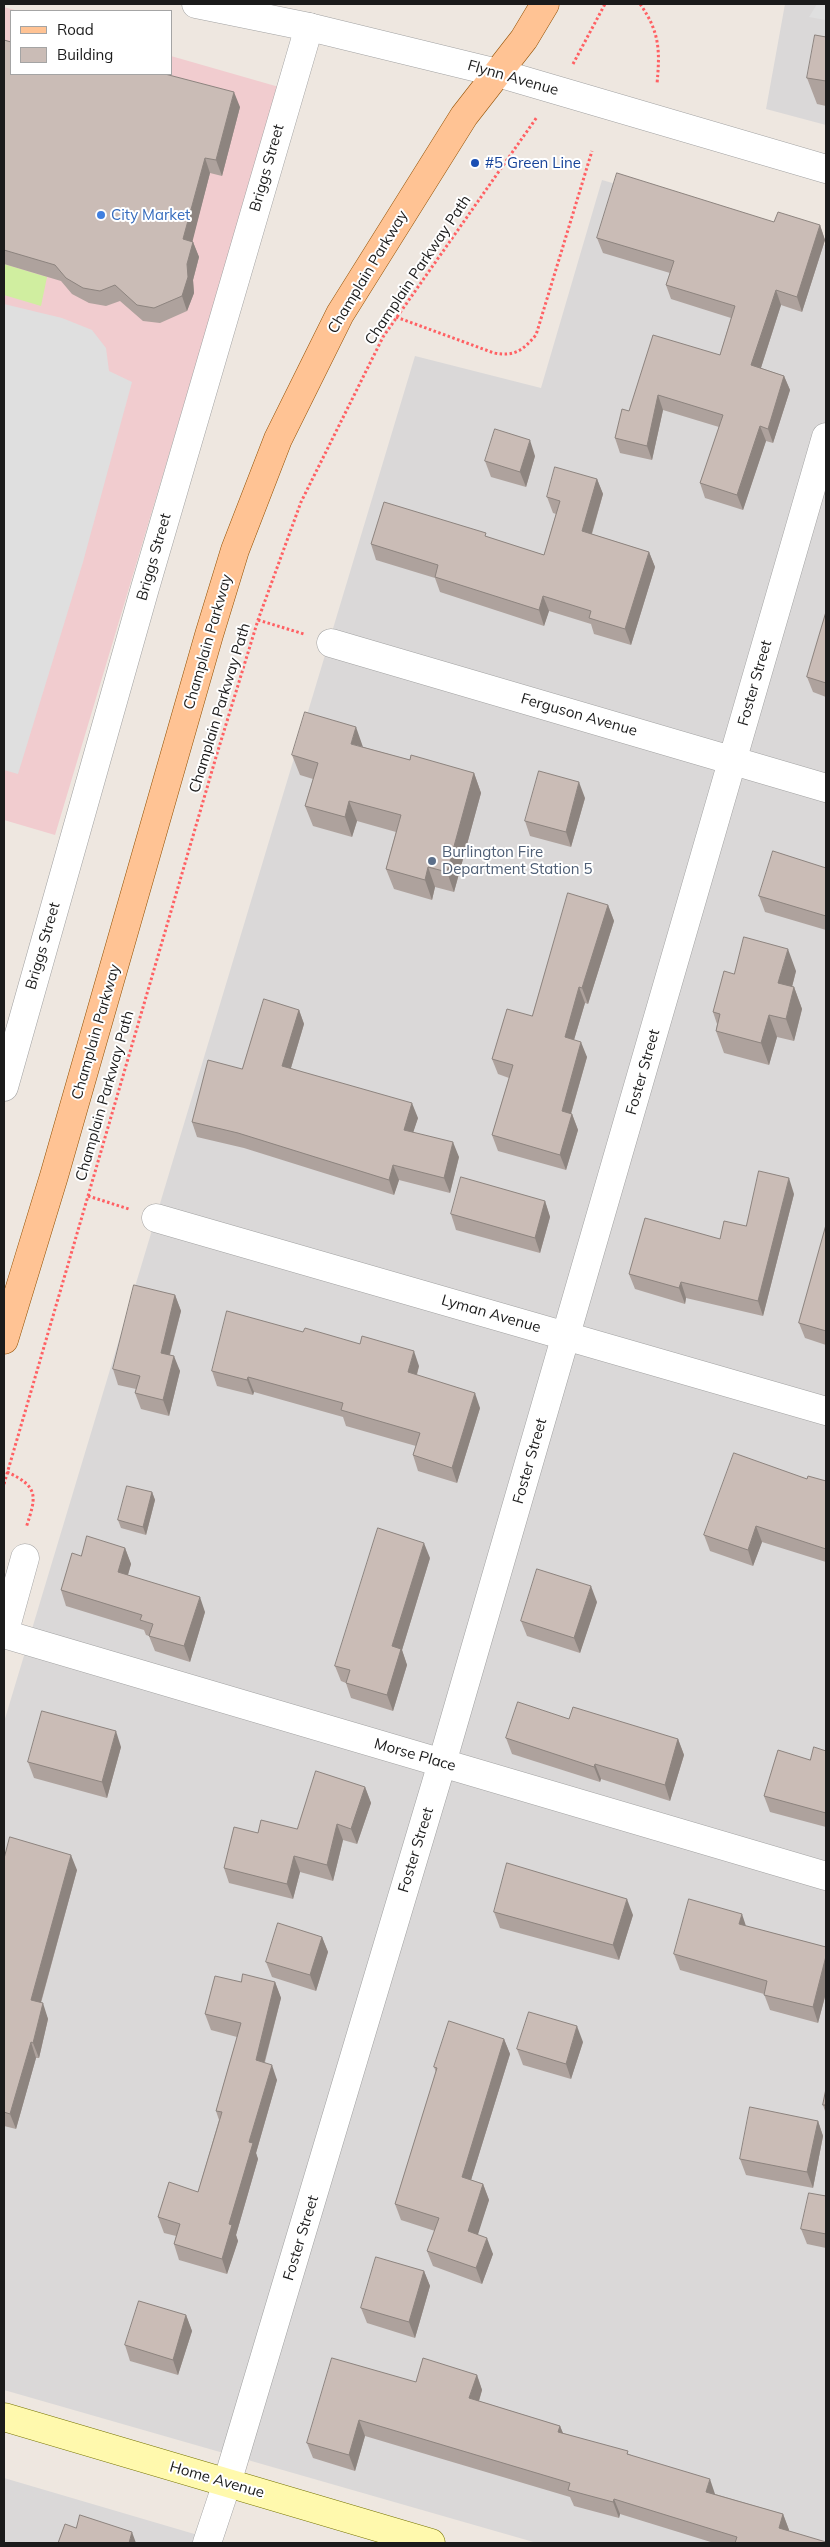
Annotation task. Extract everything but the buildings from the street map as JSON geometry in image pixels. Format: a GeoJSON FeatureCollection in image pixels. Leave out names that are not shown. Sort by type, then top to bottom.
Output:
{"type":"FeatureCollection","features":[{"type":"Feature","properties":{"kind":"main road","name":"Champlain Parkway"},"geometry":{"type":"LineString","coordinates":[[4,1340],[54,1176],[209,635],[235,550],[278,439],[340,314],[464,116],[524,39],[545,4]]}},
{"type":"Feature","properties":{"kind":"main road","name":"Home Avenue"},"geometry":{"type":"LineString","coordinates":[[4,2417],[431,2543]]}},
{"type":"Feature","properties":{"kind":"street","name":"Flynn Avenue"},"geometry":{"type":"LineString","coordinates":[[196,4],[309,27],[498,73],[826,169]]}},
{"type":"Feature","properties":{"kind":"street","name":"Briggs Street"},"geometry":{"type":"LineString","coordinates":[[4,1087],[144,588],[309,27]]}},
{"type":"Feature","properties":{"kind":"street","name":"Foster Street"},"geometry":{"type":"LineString","coordinates":[[207,2543],[228,2484],[442,1763],[826,436]]}},
{"type":"Feature","properties":{"kind":"street","name":"Ferguson Avenue"},"geometry":{"type":"LineString","coordinates":[[331,643],[826,788]]}},
{"type":"Feature","properties":{"kind":"street","name":"Lyman Avenue"},"geometry":{"type":"LineString","coordinates":[[156,1218],[826,1411]]}},
{"type":"Feature","properties":{"kind":"street"},"geometry":{"type":"LineString","coordinates":[[4,1634],[25,1558]]}},
{"type":"Feature","properties":{"kind":"street","name":"Morse Place"},"geometry":{"type":"LineString","coordinates":[[4,1634],[826,1876]]}},
{"type":"Feature","properties":{"kind":"path","name":"Champlain Parkway Path"},"geometry":{"type":"LineString","coordinates":[[4,1484],[210,775],[258,620],[301,502],[379,345],[396,317],[578,56],[604,4]]}},
{"type":"Feature","properties":{"kind":"path"},"geometry":{"type":"LineString","coordinates":[[640,4],[652,21],[658,39],[657,84]]}},
{"type":"Feature","properties":{"kind":"path"},"geometry":{"type":"LineString","coordinates":[[396,317],[494,353],[508,355],[524,349],[536,335],[592,151]]}},
{"type":"Feature","properties":{"kind":"path"},"geometry":{"type":"LineString","coordinates":[[258,620],[331,643]]}},
{"type":"Feature","properties":{"kind":"path"},"geometry":{"type":"LineString","coordinates":[[88,1196],[156,1218]]}},
{"type":"Feature","properties":{"kind":"path"},"geometry":{"type":"LineString","coordinates":[[7,1472],[25,1480],[32,1488],[35,1502],[23,1539],[25,1558]]}},
{"type":"Feature","properties":{"kind":"shaded area"},"geometry":{"type":"Polygon","coordinates":[[[785,4],[826,4],[826,125],[766,109],[785,4]]]}},
{"type":"Feature","properties":{"kind":"shaded area"},"geometry":{"type":"Polygon","coordinates":[[[817,4],[826,4],[826,20],[809,17],[817,4]]]}},
{"type":"Feature","properties":{"kind":"shaded area"},"geometry":{"type":"Polygon","coordinates":[[[4,7],[14,10],[10,10],[10,75],[172,75],[172,56],[279,87],[55,835],[4,820],[4,7]]]}},
{"type":"Feature","properties":{"kind":"shaded area"},"geometry":{"type":"Polygon","coordinates":[[[602,180],[826,245],[826,2543],[537,2543],[4,2390],[4,1722],[415,356],[541,388],[602,180]]]}},
{"type":"Feature","properties":{"kind":"shaded area"},"geometry":{"type":"Polygon","coordinates":[[[4,304],[62,318],[92,330],[106,348],[109,371],[132,382],[83,562],[18,774],[4,770],[4,304]]]}},
{"type":"Feature","properties":{"kind":"shaded area"},"geometry":{"type":"Polygon","coordinates":[[[4,2478],[225,2543],[4,2543],[4,2478]]]}},
{"type":"Feature","properties":{"kind":"green space"},"geometry":{"type":"Polygon","coordinates":[[[4,264],[47,277],[41,306],[4,295],[4,264]]]}},
{"type":"Feature","properties":{"kind":"place","name":"#5 Green Line"},"geometry":{"type":"Point","coordinates":[475,163]}},
{"type":"Feature","properties":{"kind":"place","name":"City Market"},"geometry":{"type":"Point","coordinates":[101,215]}},
{"type":"Feature","properties":{"kind":"place","name":"Burlington Fire Department Station 5"},"geometry":{"type":"Point","coordinates":[432,861]}}]}
